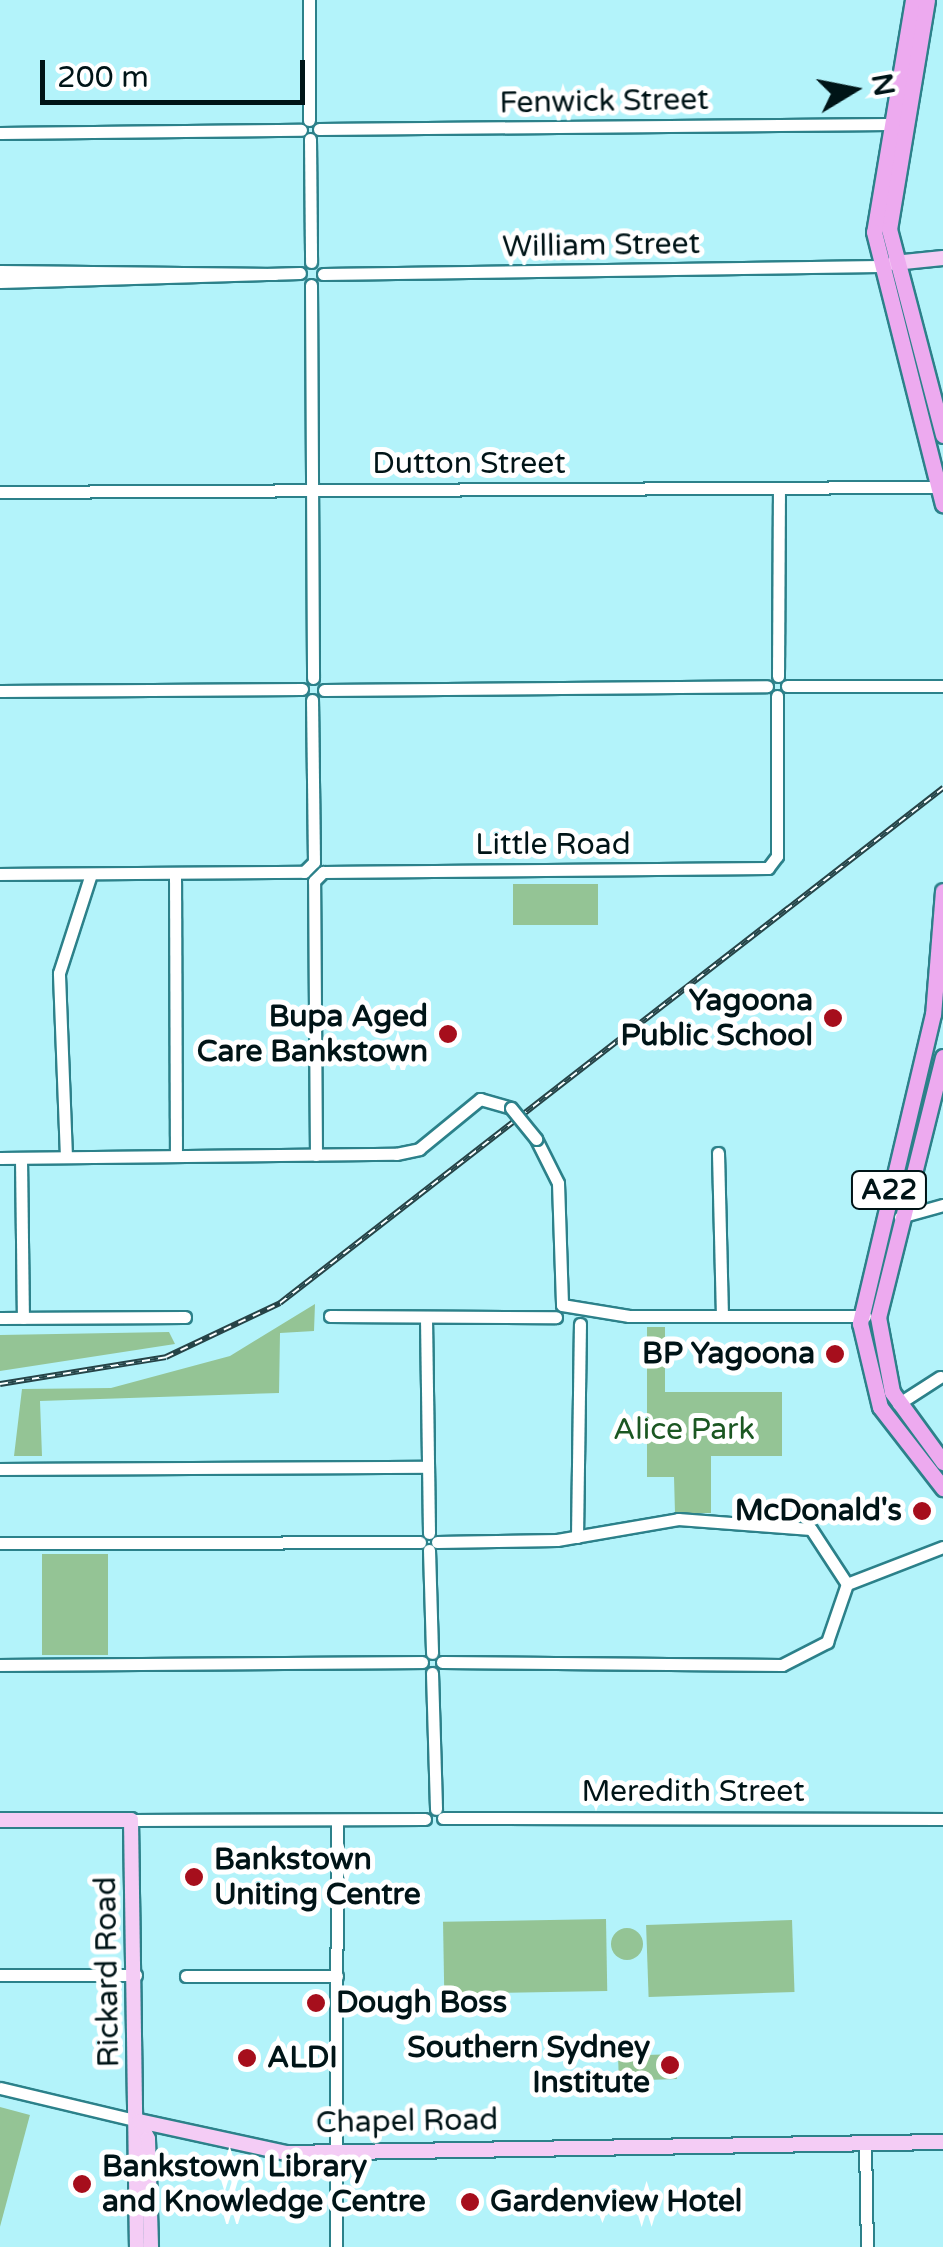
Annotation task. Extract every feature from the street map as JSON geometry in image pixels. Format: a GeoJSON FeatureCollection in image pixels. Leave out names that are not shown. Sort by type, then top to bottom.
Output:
{"type":"FeatureCollection","features":[{"type":"Feature","properties":{"kind":"highway"},"geometry":{"type":"LineString","coordinates":[[913,0],[875,218],[943,504]]}},
{"type":"Feature","properties":{"kind":"highway"},"geometry":{"type":"LineString","coordinates":[[927,0],[889,209],[886,264],[943,436]]}},
{"type":"Feature","properties":{"kind":"highway","name":"A22"},"geometry":{"type":"LineString","coordinates":[[943,891],[942,939],[928,1038],[860,1316],[875,1397],[943,1488]]}},
{"type":"Feature","properties":{"kind":"highway","name":"A22"},"geometry":{"type":"LineString","coordinates":[[943,1057],[878,1316],[898,1404],[943,1462]]}},
{"type":"Feature","properties":{"kind":"main road"},"geometry":{"type":"LineString","coordinates":[[886,264],[943,258]]}},
{"type":"Feature","properties":{"kind":"main road"},"geometry":{"type":"LineString","coordinates":[[0,1820],[131,1820]]}},
{"type":"Feature","properties":{"kind":"main road","name":"Rickard Road"},"geometry":{"type":"LineString","coordinates":[[131,1820],[139,2122],[137,2247]]}},
{"type":"Feature","properties":{"kind":"main road","name":"Rickard Road"},"geometry":{"type":"LineString","coordinates":[[139,2122],[148,2138],[151,2247]]}},
{"type":"Feature","properties":{"kind":"main road","name":"Chapel Road"},"geometry":{"type":"LineString","coordinates":[[139,2122],[258,2151],[943,2142]]}},
{"type":"Feature","properties":{"kind":"street"},"geometry":{"type":"LineString","coordinates":[[300,274],[310,262],[309,0]]}},
{"type":"Feature","properties":{"kind":"street","name":"Fenwick Street"},"geometry":{"type":"LineString","coordinates":[[0,133],[890,124]]}},
{"type":"Feature","properties":{"kind":"street"},"geometry":{"type":"LineString","coordinates":[[310,262],[323,274],[310,285]]}},
{"type":"Feature","properties":{"kind":"street","name":"William Street"},"geometry":{"type":"LineString","coordinates":[[323,274],[886,264]]}},
{"type":"Feature","properties":{"kind":"street"},"geometry":{"type":"LineString","coordinates":[[0,271],[300,274],[310,285],[313,678],[324,690]]}},
{"type":"Feature","properties":{"kind":"street"},"geometry":{"type":"LineString","coordinates":[[0,282],[277,274]]}},
{"type":"Feature","properties":{"kind":"street","name":"Dutton Street"},"geometry":{"type":"LineString","coordinates":[[0,492],[939,487]]}},
{"type":"Feature","properties":{"kind":"street"},"geometry":{"type":"LineString","coordinates":[[778,488],[780,686]]}},
{"type":"Feature","properties":{"kind":"street"},"geometry":{"type":"LineString","coordinates":[[0,691],[302,689],[313,678]]}},
{"type":"Feature","properties":{"kind":"street","name":"Little Road"},"geometry":{"type":"LineString","coordinates":[[0,874],[763,869],[777,856],[780,686]]}},
{"type":"Feature","properties":{"kind":"street"},"geometry":{"type":"LineString","coordinates":[[312,700],[324,690],[943,686]]}},
{"type":"Feature","properties":{"kind":"street"},"geometry":{"type":"LineString","coordinates":[[302,689],[312,700],[316,1155]]}},
{"type":"Feature","properties":{"kind":"street"},"geometry":{"type":"LineString","coordinates":[[175,873],[176,1156]]}},
{"type":"Feature","properties":{"kind":"street"},"geometry":{"type":"LineString","coordinates":[[66,1157],[59,973],[91,874]]}},
{"type":"Feature","properties":{"kind":"street"},"geometry":{"type":"LineString","coordinates":[[0,1158],[396,1154],[419,1149],[480,1099],[512,1108],[536,1139],[558,1183],[564,1314]]}},
{"type":"Feature","properties":{"kind":"street"},"geometry":{"type":"LineString","coordinates":[[718,1154],[722,1316]]}},
{"type":"Feature","properties":{"kind":"street"},"geometry":{"type":"LineString","coordinates":[[21,1158],[23,1318]]}},
{"type":"Feature","properties":{"kind":"street"},"geometry":{"type":"LineString","coordinates":[[900,1217],[943,1204]]}},
{"type":"Feature","properties":{"kind":"street"},"geometry":{"type":"LineString","coordinates":[[564,1314],[580,1324],[628,1316]]}},
{"type":"Feature","properties":{"kind":"street"},"geometry":{"type":"LineString","coordinates":[[330,1316],[878,1316]]}},
{"type":"Feature","properties":{"kind":"street"},"geometry":{"type":"LineString","coordinates":[[0,1318],[185,1317]]}},
{"type":"Feature","properties":{"kind":"street"},"geometry":{"type":"LineString","coordinates":[[426,1318],[432,1673],[439,1814]]}},
{"type":"Feature","properties":{"kind":"street"},"geometry":{"type":"LineString","coordinates":[[577,1537],[580,1324]]}},
{"type":"Feature","properties":{"kind":"street"},"geometry":{"type":"LineString","coordinates":[[898,1404],[940,1377]]}},
{"type":"Feature","properties":{"kind":"street"},"geometry":{"type":"LineString","coordinates":[[0,1468],[428,1467]]}},
{"type":"Feature","properties":{"kind":"street"},"geometry":{"type":"LineString","coordinates":[[0,1542],[429,1542],[577,1537],[678,1519],[811,1529],[847,1584]]}},
{"type":"Feature","properties":{"kind":"street"},"geometry":{"type":"LineString","coordinates":[[0,1665],[432,1659],[782,1666],[827,1642],[847,1584],[943,1546]]}},
{"type":"Feature","properties":{"kind":"street","name":"Meredith Street"},"geometry":{"type":"LineString","coordinates":[[337,1820],[426,1819],[434,1826],[439,1814],[943,1819]]}},
{"type":"Feature","properties":{"kind":"street"},"geometry":{"type":"LineString","coordinates":[[131,1820],[337,1820],[336,2247]]}},
{"type":"Feature","properties":{"kind":"street"},"geometry":{"type":"LineString","coordinates":[[0,1974],[136,1975]]}},
{"type":"Feature","properties":{"kind":"street"},"geometry":{"type":"LineString","coordinates":[[186,1976],[336,1976]]}},
{"type":"Feature","properties":{"kind":"street","name":"Chapel Road"},"geometry":{"type":"LineString","coordinates":[[0,2088],[139,2122]]}},
{"type":"Feature","properties":{"kind":"street"},"geometry":{"type":"LineString","coordinates":[[865,2144],[868,2247]]}},
{"type":"Feature","properties":{"kind":"green space"},"geometry":{"type":"Polygon","coordinates":[[[513,884],[598,884],[598,925],[513,925],[513,884]]]}},
{"type":"Feature","properties":{"kind":"green space"},"geometry":{"type":"Polygon","coordinates":[[[315,1304],[314,1331],[280,1333],[279,1393],[40,1401],[42,1456],[14,1456],[22,1389],[111,1388],[230,1356],[315,1304]]]}},
{"type":"Feature","properties":{"kind":"green space","name":"Alice Park"},"geometry":{"type":"Polygon","coordinates":[[[647,1327],[665,1327],[665,1392],[782,1392],[782,1456],[711,1456],[711,1513],[675,1513],[674,1477],[647,1477],[647,1327]]]}},
{"type":"Feature","properties":{"kind":"green space"},"geometry":{"type":"Polygon","coordinates":[[[169,1332],[175,1344],[0,1371],[0,1335],[169,1332]]]}},
{"type":"Feature","properties":{"kind":"green space"},"geometry":{"type":"Polygon","coordinates":[[[42,1554],[108,1554],[108,1655],[42,1655],[42,1554]]]}},
{"type":"Feature","properties":{"kind":"green space"},"geometry":{"type":"Polygon","coordinates":[[[606,1919],[607,1991],[444,1994],[443,1922],[606,1919]]]}},
{"type":"Feature","properties":{"kind":"green space"},"geometry":{"type":"Polygon","coordinates":[[[792,1920],[795,1992],[649,1997],[646,1925],[792,1920]]]}},
{"type":"Feature","properties":{"kind":"green space"},"geometry":{"type":"Polygon","coordinates":[[[627,1928],[638,1933],[643,1944],[638,1955],[627,1960],[616,1955],[611,1944],[616,1933],[627,1928]]]}},
{"type":"Feature","properties":{"kind":"green space"},"geometry":{"type":"Polygon","coordinates":[[[676,2054],[677,2079],[619,2081],[618,2056],[676,2054]]]}},
{"type":"Feature","properties":{"kind":"green space"},"geometry":{"type":"Polygon","coordinates":[[[0,2107],[30,2115],[0,2227],[0,2107]]]}},
{"type":"Feature","properties":{"kind":"railway"},"geometry":{"type":"LineString","coordinates":[[0,1384],[166,1357],[280,1303],[943,788]]}},
{"type":"Feature","properties":{"kind":"place","name":"Yagoona Public School"},"geometry":{"type":"Point","coordinates":[833,1018]}},
{"type":"Feature","properties":{"kind":"place","name":"Bupa Aged Care Bankstown"},"geometry":{"type":"Point","coordinates":[448,1034]}},
{"type":"Feature","properties":{"kind":"place","name":"BP Yagoona"},"geometry":{"type":"Point","coordinates":[835,1354]}},
{"type":"Feature","properties":{"kind":"place","name":"McDonald's"},"geometry":{"type":"Point","coordinates":[922,1511]}},
{"type":"Feature","properties":{"kind":"place","name":"Bankstown Uniting Centre"},"geometry":{"type":"Point","coordinates":[194,1877]}},
{"type":"Feature","properties":{"kind":"place","name":"Dough Boss"},"geometry":{"type":"Point","coordinates":[316,2003]}},
{"type":"Feature","properties":{"kind":"place","name":"ALDI"},"geometry":{"type":"Point","coordinates":[247,2058]}},
{"type":"Feature","properties":{"kind":"place","name":"Southern Sydney Institute"},"geometry":{"type":"Point","coordinates":[670,2065]}},
{"type":"Feature","properties":{"kind":"place","name":"Bankstown Library and Knowledge Centre"},"geometry":{"type":"Point","coordinates":[82,2184]}},
{"type":"Feature","properties":{"kind":"place","name":"Gardenview Hotel"},"geometry":{"type":"Point","coordinates":[470,2202]}}]}
